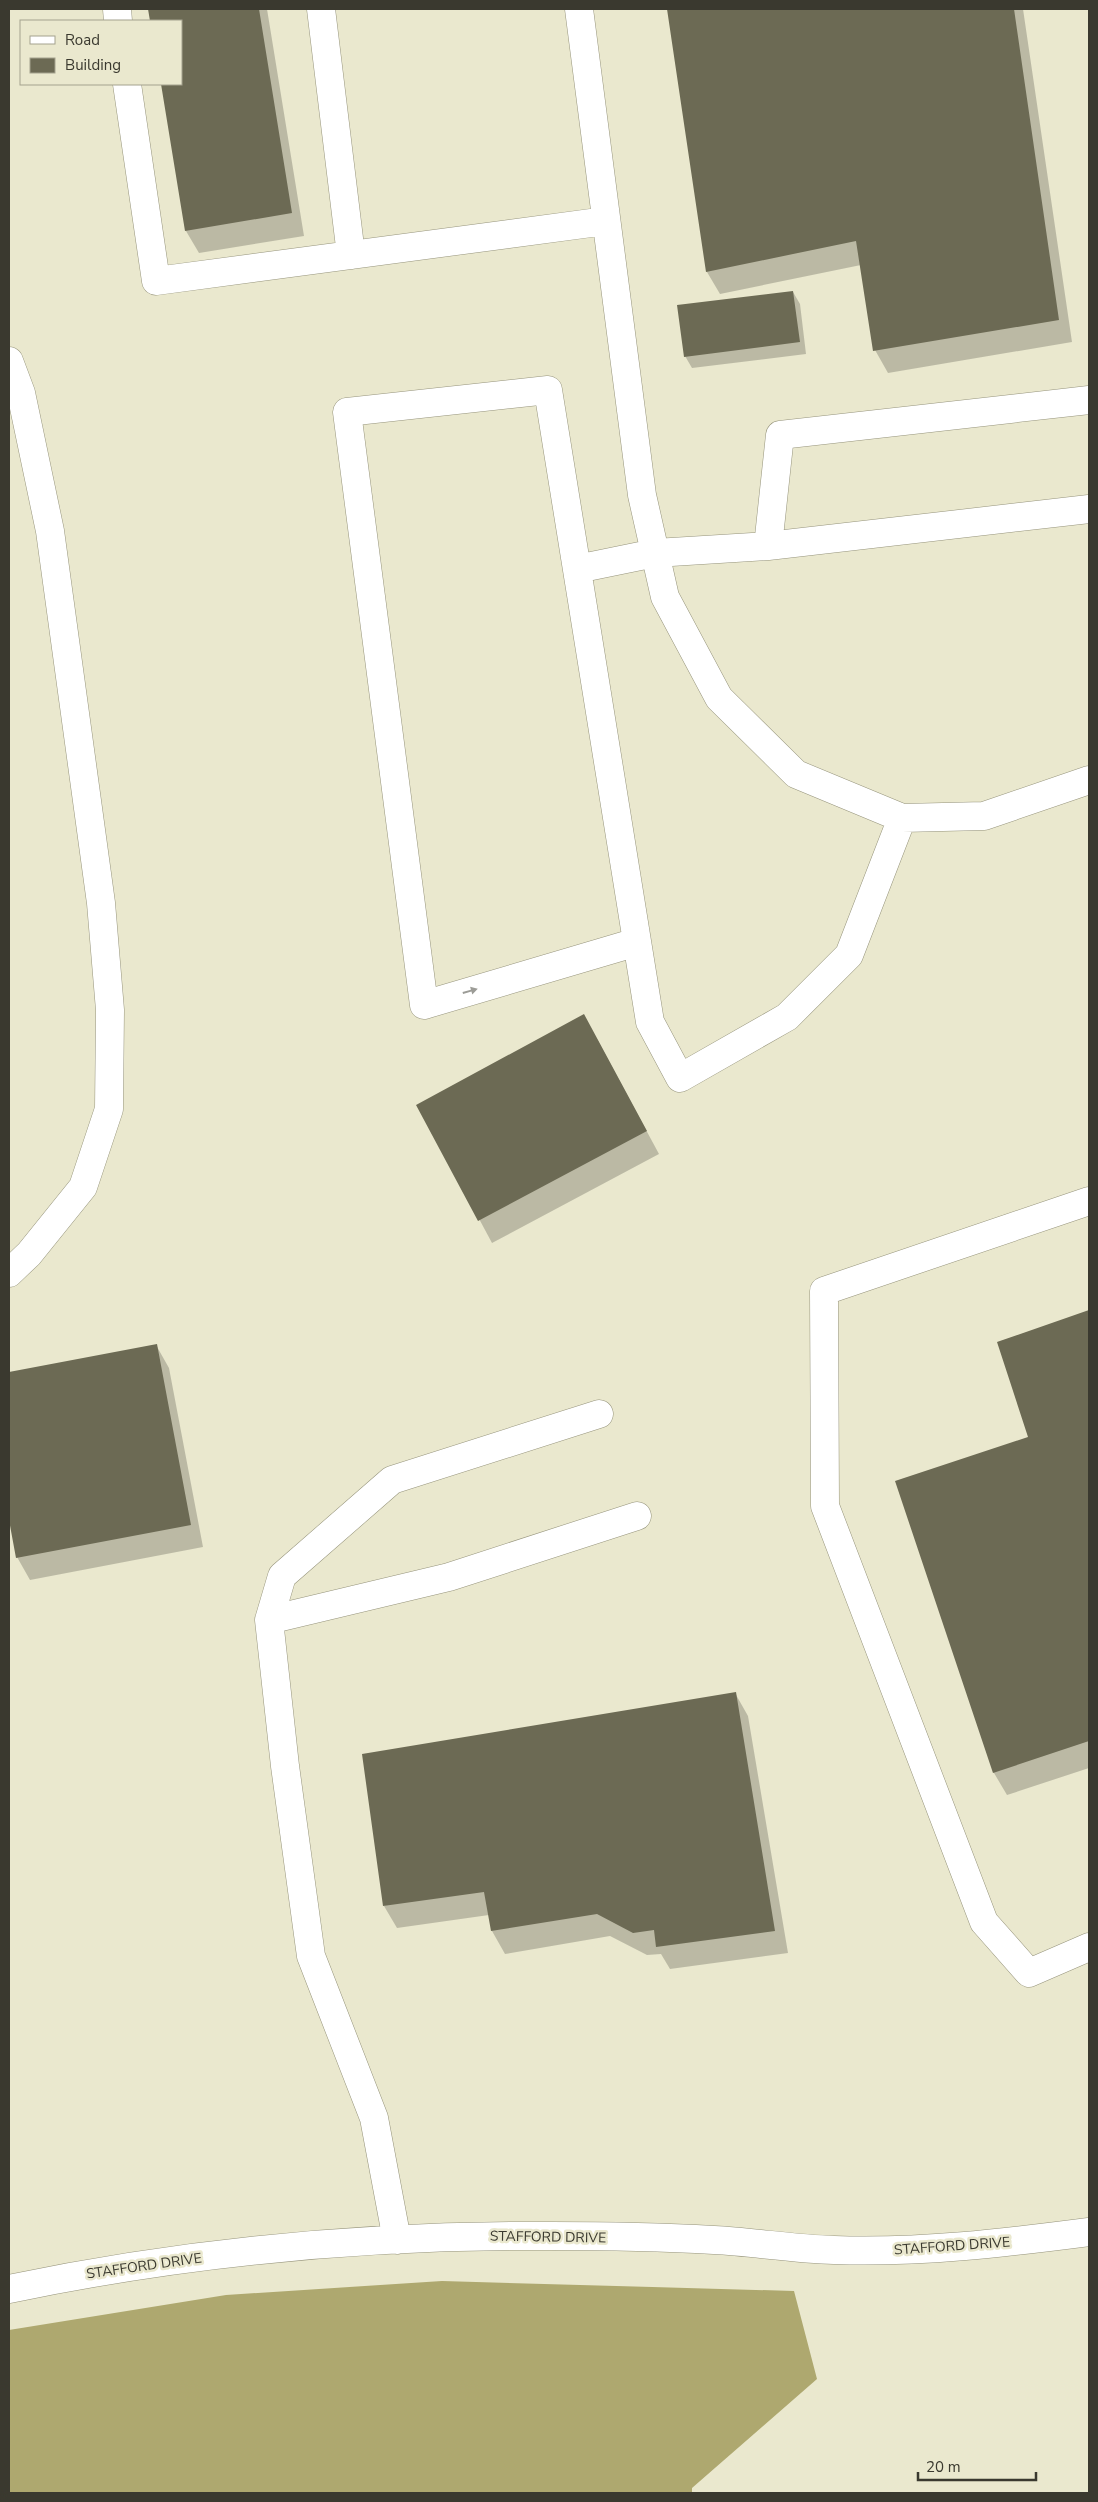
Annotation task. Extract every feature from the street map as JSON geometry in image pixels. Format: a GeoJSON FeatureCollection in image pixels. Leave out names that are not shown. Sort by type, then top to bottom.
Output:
{"type":"FeatureCollection","features":[{"type":"Feature","properties":{"kind":"street"},"geometry":{"type":"LineString","coordinates":[[321,9],[351,255]]}},
{"type":"Feature","properties":{"kind":"street"},"geometry":{"type":"LineString","coordinates":[[579,9],[642,495],[665,597],[720,698],[796,774],[902,818],[984,816],[1089,780]]}},
{"type":"Feature","properties":{"kind":"street"},"geometry":{"type":"LineString","coordinates":[[128,85],[156,281],[606,221]]}},
{"type":"Feature","properties":{"kind":"street"},"geometry":{"type":"LineString","coordinates":[[9,361],[21,393],[50,531],[101,903],[110,1010],[110,1109],[83,1187],[29,1254],[9,1273]]}},
{"type":"Feature","properties":{"kind":"street"},"geometry":{"type":"LineString","coordinates":[[637,942],[424,1005],[346,412],[548,390],[650,1022],[680,1078],[788,1017],[849,956],[902,818]]}},
{"type":"Feature","properties":{"kind":"street"},"geometry":{"type":"LineString","coordinates":[[768,546],[780,435],[1089,400]]}},
{"type":"Feature","properties":{"kind":"street"},"geometry":{"type":"LineString","coordinates":[[577,569],[654,553],[768,546],[1089,509]]}},
{"type":"Feature","properties":{"kind":"street"},"geometry":{"type":"LineString","coordinates":[[1089,1202],[824,1291],[823,1396],[825,1506],[984,1922],[1029,1973],[1089,1948]]}},
{"type":"Feature","properties":{"kind":"street"},"geometry":{"type":"LineString","coordinates":[[396,2240],[374,2118],[311,1956],[285,1766],[269,1620],[282,1576],[392,1480],[599,1414]]}},
{"type":"Feature","properties":{"kind":"street"},"geometry":{"type":"LineString","coordinates":[[269,1620],[449,1577],[636,1516]]}},
{"type":"Feature","properties":{"kind":"street","name":"STAFFORD DRIVE"},"geometry":{"type":"LineString","coordinates":[[9,2289],[88,2273],[259,2250],[448,2236],[563,2236],[716,2240],[832,2250],[914,2250],[969,2248],[1089,2232]]}},
{"type":"Feature","properties":{"kind":"shaded area"},"geometry":{"type":"Polygon","coordinates":[[[442,2281],[794,2291],[817,2379],[692,2488],[692,2493],[9,2493],[9,2330],[226,2295],[442,2281]]]}},
{"type":"Feature","properties":{"kind":"building"},"geometry":{"type":"Polygon","coordinates":[[[148,9],[259,9],[292,213],[185,231],[161,85],[182,85],[182,20],[150,20],[148,9]]]}},
{"type":"Feature","properties":{"kind":"building"},"geometry":{"type":"Polygon","coordinates":[[[667,9],[1014,9],[1059,320],[873,351],[856,241],[706,272],[667,9]]]}},
{"type":"Feature","properties":{"kind":"building"},"geometry":{"type":"Polygon","coordinates":[[[793,291],[800,342],[684,357],[677,305],[793,291]]]}},
{"type":"Feature","properties":{"kind":"building"},"geometry":{"type":"Polygon","coordinates":[[[584,1014],[647,1131],[478,1221],[416,1105],[584,1014]]]}},
{"type":"Feature","properties":{"kind":"building"},"geometry":{"type":"Polygon","coordinates":[[[1089,1310],[1089,1741],[993,1773],[895,1481],[1028,1437],[997,1342],[1089,1310]]]}},
{"type":"Feature","properties":{"kind":"building"},"geometry":{"type":"Polygon","coordinates":[[[157,1344],[191,1525],[16,1558],[9,1520],[9,1372],[157,1344]]]}},
{"type":"Feature","properties":{"kind":"building"},"geometry":{"type":"Polygon","coordinates":[[[736,1692],[775,1931],[656,1947],[654,1930],[633,1933],[597,1914],[491,1931],[484,1892],[383,1906],[362,1754],[736,1692]]]}}]}
